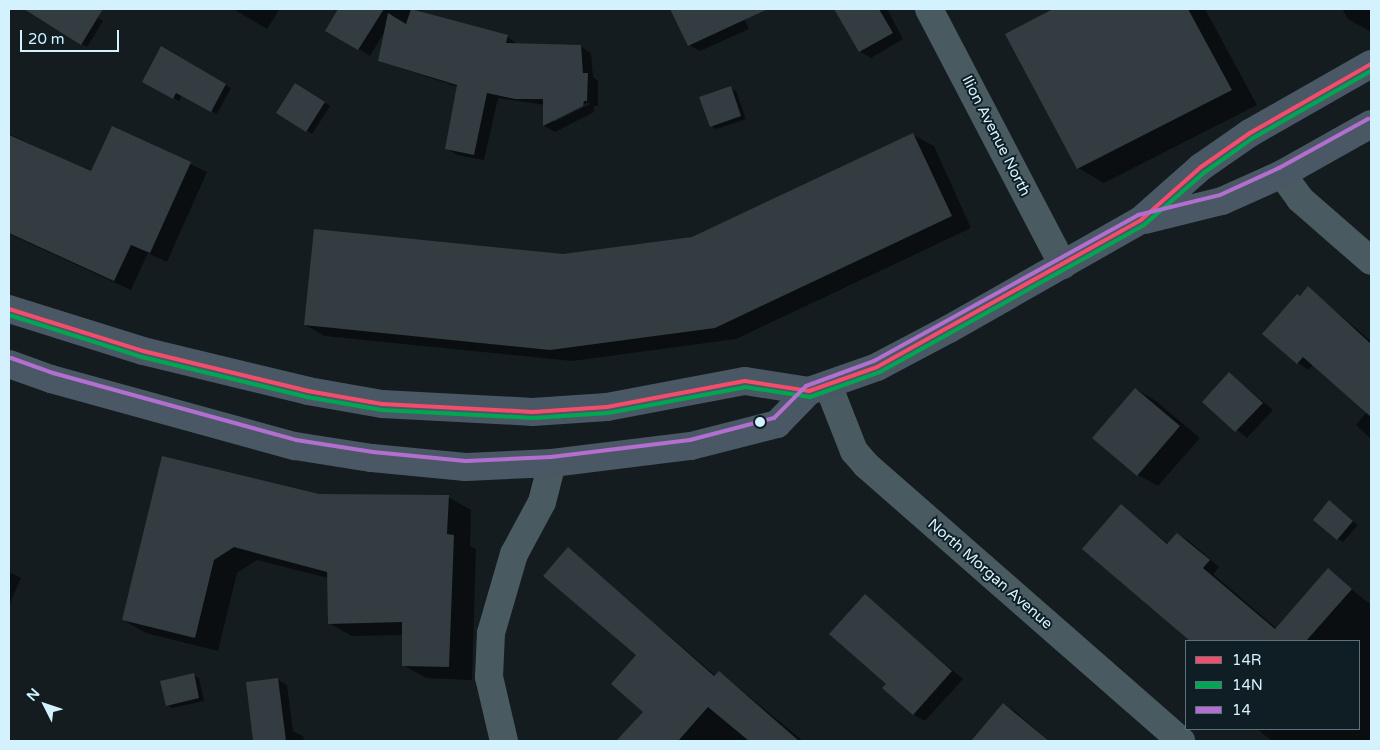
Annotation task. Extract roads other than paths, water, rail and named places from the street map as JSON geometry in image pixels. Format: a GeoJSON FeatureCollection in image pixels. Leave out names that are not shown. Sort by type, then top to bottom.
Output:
{"type":"FeatureCollection","features":[{"type":"Feature","properties":{"kind":"main road"},"geometry":{"type":"LineString","coordinates":[[9,364],[51,379],[295,446],[372,458],[466,467],[552,463],[691,446],[777,424],[818,388],[877,367],[1063,265],[1141,220],[1201,167],[1250,133],[1371,64]]}},
{"type":"Feature","properties":{"kind":"main road"},"geometry":{"type":"LineString","coordinates":[[1141,220],[1222,202],[1282,174],[1371,124]]}},
{"type":"Feature","properties":{"kind":"main road"},"geometry":{"type":"LineString","coordinates":[[9,309],[143,352],[308,391],[382,404],[534,412],[607,407],[745,381],[818,388]]}},
{"type":"Feature","properties":{"kind":"street","name":"Ilion Avenue North"},"geometry":{"type":"LineString","coordinates":[[929,9],[1063,265]]}},
{"type":"Feature","properties":{"kind":"street"},"geometry":{"type":"LineString","coordinates":[[1282,174],[1300,199],[1371,261]]}},
{"type":"Feature","properties":{"kind":"street","name":"North Morgan Avenue"},"geometry":{"type":"LineString","coordinates":[[818,388],[854,451],[866,465],[1181,741]]}},
{"type":"Feature","properties":{"kind":"street"},"geometry":{"type":"LineString","coordinates":[[504,741],[489,677],[492,632],[514,554],[542,502],[552,463]]}}]}
